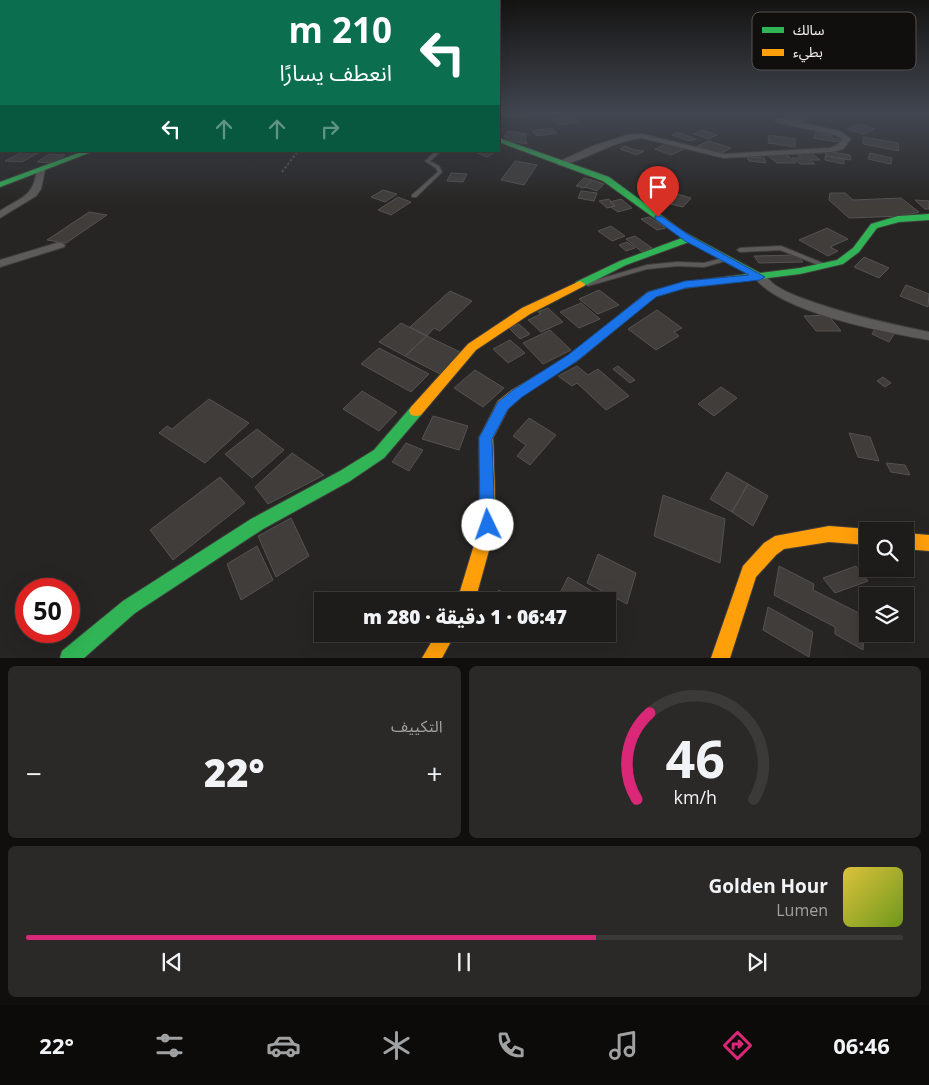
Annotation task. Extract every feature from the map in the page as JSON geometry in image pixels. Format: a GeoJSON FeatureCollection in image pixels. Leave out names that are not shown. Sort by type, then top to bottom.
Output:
{"type":"FeatureCollection","features":[{"type":"Feature","properties":{"kind":"street"},"geometry":{"type":"LineString","coordinates":[[511,145],[606,179],[689,239],[760,277],[764,285],[778,293],[811,308],[929,336]]}},
{"type":"Feature","properties":{"kind":"street"},"geometry":{"type":"LineString","coordinates":[[560,163],[609,145]]}},
{"type":"Feature","properties":{"kind":"street"},"geometry":{"type":"LineString","coordinates":[[679,145],[724,156],[837,149],[841,145]]}},
{"type":"Feature","properties":{"kind":"street"},"geometry":{"type":"LineString","coordinates":[[0,185],[88,152]]}},
{"type":"Feature","properties":{"kind":"street"},"geometry":{"type":"LineString","coordinates":[[0,215],[35,194],[41,170]]}},
{"type":"Feature","properties":{"kind":"street"},"geometry":{"type":"LineString","coordinates":[[469,592],[488,525],[486,438],[503,406],[517,393],[573,358],[652,294],[685,285],[760,277],[840,262],[851,255],[874,226],[898,219],[929,218]]}},
{"type":"Feature","properties":{"kind":"street"},"geometry":{"type":"LineString","coordinates":[[68,658],[129,607],[257,524],[345,476],[379,454],[472,347],[526,311],[623,263],[689,239]]}},
{"type":"Feature","properties":{"kind":"street"},"geometry":{"type":"LineString","coordinates":[[0,264],[34,252],[60,246]]}},
{"type":"Feature","properties":{"kind":"street"},"geometry":{"type":"LineString","coordinates":[[720,658],[748,572],[770,549],[781,542],[829,534],[859,536]]}},
{"type":"Feature","properties":{"kind":"street"},"geometry":{"type":"LineString","coordinates":[[914,541],[929,543]]}},
{"type":"Feature","properties":{"kind":"street"},"geometry":{"type":"LineString","coordinates":[[431,658],[441,642]]}},
{"type":"Feature","properties":{"kind":"lane"},"geometry":{"type":"LineString","coordinates":[[414,196],[440,172],[438,167],[428,162],[438,152]]}},
{"type":"Feature","properties":{"kind":"lane"},"geometry":{"type":"LineString","coordinates":[[740,250],[781,248],[824,266]]}},
{"type":"Feature","properties":{"kind":"lane"},"geometry":{"type":"LineString","coordinates":[[582,284],[595,283],[647,267],[676,264],[704,265],[727,259]]}},
{"type":"Feature","properties":{"kind":"path"},"geometry":{"type":"LineString","coordinates":[[282,172],[297,152]]}},
{"type":"Feature","properties":{"kind":"building"},"geometry":{"type":"Polygon","coordinates":[[[664,145],[673,145],[684,149],[671,155],[655,149],[664,145]]]}},
{"type":"Feature","properties":{"kind":"building"},"geometry":{"type":"Polygon","coordinates":[[[721,145],[731,148],[720,154],[697,146],[721,145]]]}},
{"type":"Feature","properties":{"kind":"building"},"geometry":{"type":"Polygon","coordinates":[[[780,145],[795,145],[795,147],[780,145]]]}},
{"type":"Feature","properties":{"kind":"building"},"geometry":{"type":"Polygon","coordinates":[[[867,145],[898,145],[899,151],[867,145]]]}},
{"type":"Feature","properties":{"kind":"building"},"geometry":{"type":"Polygon","coordinates":[[[625,146],[644,151],[637,155],[620,149],[625,146]]]}},
{"type":"Feature","properties":{"kind":"building"},"geometry":{"type":"Polygon","coordinates":[[[825,151],[850,155],[851,160],[826,156],[825,151]]]}},
{"type":"Feature","properties":{"kind":"building"},"geometry":{"type":"Polygon","coordinates":[[[22,152],[38,153],[22,162],[5,161],[22,152]]]}},
{"type":"Feature","properties":{"kind":"building"},"geometry":{"type":"Polygon","coordinates":[[[475,152],[494,152],[487,157],[475,152]]]}},
{"type":"Feature","properties":{"kind":"building"},"geometry":{"type":"Polygon","coordinates":[[[794,152],[810,152],[820,160],[810,160],[815,164],[800,164],[792,158],[801,158],[794,152]]]}},
{"type":"Feature","properties":{"kind":"building"},"geometry":{"type":"Polygon","coordinates":[[[870,153],[892,158],[891,164],[868,159],[870,153]]]}},
{"type":"Feature","properties":{"kind":"building"},"geometry":{"type":"Polygon","coordinates":[[[49,154],[65,155],[53,163],[37,162],[49,154]]]}},
{"type":"Feature","properties":{"kind":"building"},"geometry":{"type":"Polygon","coordinates":[[[786,154],[796,163],[777,163],[767,155],[786,154]]]}},
{"type":"Feature","properties":{"kind":"building"},"geometry":{"type":"Polygon","coordinates":[[[825,156],[844,159],[844,164],[825,160],[825,156]]]}},
{"type":"Feature","properties":{"kind":"building"},"geometry":{"type":"Polygon","coordinates":[[[747,157],[764,158],[766,163],[749,161],[747,157]]]}},
{"type":"Feature","properties":{"kind":"building"},"geometry":{"type":"Polygon","coordinates":[[[515,161],[537,165],[524,185],[501,180],[515,161]]]}},
{"type":"Feature","properties":{"kind":"building"},"geometry":{"type":"Polygon","coordinates":[[[451,173],[467,174],[463,182],[447,181],[451,173]]]}},
{"type":"Feature","properties":{"kind":"building"},"geometry":{"type":"Polygon","coordinates":[[[584,178],[592,180],[584,188],[576,186],[584,178]]]}},
{"type":"Feature","properties":{"kind":"building"},"geometry":{"type":"Polygon","coordinates":[[[592,180],[604,184],[597,191],[585,187],[592,180]]]}},
{"type":"Feature","properties":{"kind":"building"},"geometry":{"type":"Polygon","coordinates":[[[660,189],[691,198],[683,207],[650,199],[660,189]]]}},
{"type":"Feature","properties":{"kind":"building"},"geometry":{"type":"Polygon","coordinates":[[[383,190],[397,194],[385,202],[371,197],[383,190]]]}},
{"type":"Feature","properties":{"kind":"building"},"geometry":{"type":"Polygon","coordinates":[[[581,191],[597,193],[594,201],[578,198],[581,191]]]}},
{"type":"Feature","properties":{"kind":"building"},"geometry":{"type":"Polygon","coordinates":[[[830,193],[845,193],[853,200],[901,198],[919,212],[903,216],[849,218],[829,200],[830,193]]]}},
{"type":"Feature","properties":{"kind":"building"},"geometry":{"type":"Polygon","coordinates":[[[398,197],[411,202],[391,215],[378,210],[398,197]]]}},
{"type":"Feature","properties":{"kind":"building"},"geometry":{"type":"Polygon","coordinates":[[[609,199],[615,206],[607,208],[599,201],[609,199]]]}},
{"type":"Feature","properties":{"kind":"building"},"geometry":{"type":"Polygon","coordinates":[[[621,199],[632,208],[618,212],[611,207],[615,206],[610,202],[621,199]]]}},
{"type":"Feature","properties":{"kind":"building"},"geometry":{"type":"Polygon","coordinates":[[[915,200],[929,201],[929,209],[925,209],[915,200]]]}},
{"type":"Feature","properties":{"kind":"building"},"geometry":{"type":"Polygon","coordinates":[[[89,212],[107,215],[66,243],[47,240],[89,212]]]}},
{"type":"Feature","properties":{"kind":"building"},"geometry":{"type":"Polygon","coordinates":[[[649,217],[666,228],[657,230],[641,219],[649,217]]]}},
{"type":"Feature","properties":{"kind":"building"},"geometry":{"type":"Polygon","coordinates":[[[611,226],[625,236],[612,241],[598,231],[611,226]]]}},
{"type":"Feature","properties":{"kind":"building"},"geometry":{"type":"Polygon","coordinates":[[[827,228],[848,239],[830,247],[838,251],[828,256],[799,240],[827,228]]]}},
{"type":"Feature","properties":{"kind":"building"},"geometry":{"type":"Polygon","coordinates":[[[635,236],[652,248],[642,252],[626,239],[635,236]]]}},
{"type":"Feature","properties":{"kind":"building"},"geometry":{"type":"Polygon","coordinates":[[[627,242],[635,248],[626,251],[619,245],[627,242]]]}},
{"type":"Feature","properties":{"kind":"building"},"geometry":{"type":"Polygon","coordinates":[[[797,255],[803,262],[759,263],[754,256],[797,255]]]}},
{"type":"Feature","properties":{"kind":"building"},"geometry":{"type":"Polygon","coordinates":[[[864,257],[889,268],[879,278],[854,267],[864,257]]]}},
{"type":"Feature","properties":{"kind":"building"},"geometry":{"type":"Polygon","coordinates":[[[906,285],[929,294],[928,307],[900,296],[906,285]]]}},
{"type":"Feature","properties":{"kind":"building"},"geometry":{"type":"Polygon","coordinates":[[[599,290],[619,305],[598,314],[579,299],[599,290]]]}},
{"type":"Feature","properties":{"kind":"building"},"geometry":{"type":"Polygon","coordinates":[[[450,291],[472,301],[440,331],[434,328],[427,336],[410,327],[450,291]]]}},
{"type":"Feature","properties":{"kind":"building"},"geometry":{"type":"Polygon","coordinates":[[[581,303],[600,319],[579,328],[560,312],[581,303]]]}},
{"type":"Feature","properties":{"kind":"building"},"geometry":{"type":"Polygon","coordinates":[[[548,308],[563,322],[541,332],[528,320],[541,314],[538,312],[548,308]]]}},
{"type":"Feature","properties":{"kind":"building"},"geometry":{"type":"Polygon","coordinates":[[[657,310],[682,328],[674,332],[679,336],[656,350],[628,329],[657,310]]]}},
{"type":"Feature","properties":{"kind":"building"},"geometry":{"type":"Polygon","coordinates":[[[828,315],[841,331],[816,331],[804,316],[828,315]]]}},
{"type":"Feature","properties":{"kind":"building"},"geometry":{"type":"Polygon","coordinates":[[[401,323],[427,336],[405,356],[379,342],[401,323]]]}},
{"type":"Feature","properties":{"kind":"building"},"geometry":{"type":"Polygon","coordinates":[[[519,324],[530,334],[520,339],[509,328],[519,324]]]}},
{"type":"Feature","properties":{"kind":"building"},"geometry":{"type":"Polygon","coordinates":[[[877,325],[895,333],[889,342],[872,334],[877,325]]]}},
{"type":"Feature","properties":{"kind":"building"},"geometry":{"type":"Polygon","coordinates":[[[550,330],[571,350],[543,364],[523,343],[550,330]]]}},
{"type":"Feature","properties":{"kind":"building"},"geometry":{"type":"Polygon","coordinates":[[[427,336],[464,354],[444,376],[405,356],[427,336]]]}},
{"type":"Feature","properties":{"kind":"building"},"geometry":{"type":"Polygon","coordinates":[[[510,340],[525,353],[508,363],[493,349],[510,340]]]}},
{"type":"Feature","properties":{"kind":"building"},"geometry":{"type":"Polygon","coordinates":[[[379,348],[429,374],[411,392],[361,364],[379,348]]]}},
{"type":"Feature","properties":{"kind":"building"},"geometry":{"type":"Polygon","coordinates":[[[577,366],[588,375],[598,369],[629,396],[606,410],[577,383],[572,386],[558,376],[577,366]]]}},
{"type":"Feature","properties":{"kind":"building"},"geometry":{"type":"Polygon","coordinates":[[[618,366],[635,380],[630,383],[613,369],[618,366]]]}},
{"type":"Feature","properties":{"kind":"building"},"geometry":{"type":"Polygon","coordinates":[[[475,370],[504,388],[483,407],[454,388],[475,370]]]}},
{"type":"Feature","properties":{"kind":"building"},"geometry":{"type":"Polygon","coordinates":[[[883,377],[891,383],[885,387],[877,381],[883,377]]]}},
{"type":"Feature","properties":{"kind":"building"},"geometry":{"type":"Polygon","coordinates":[[[721,387],[737,398],[714,416],[698,404],[721,387]]]}},
{"type":"Feature","properties":{"kind":"building"},"geometry":{"type":"Polygon","coordinates":[[[362,391],[397,412],[379,431],[343,409],[362,391]]]}},
{"type":"Feature","properties":{"kind":"building"},"geometry":{"type":"Polygon","coordinates":[[[209,399],[249,423],[205,463],[159,433],[167,426],[172,429],[209,399]]]}},
{"type":"Feature","properties":{"kind":"building"},"geometry":{"type":"Polygon","coordinates":[[[433,416],[468,426],[459,450],[422,439],[433,416]]]}},
{"type":"Feature","properties":{"kind":"building"},"geometry":{"type":"Polygon","coordinates":[[[529,418],[556,435],[530,465],[517,456],[526,445],[513,436],[529,418]]]}},
{"type":"Feature","properties":{"kind":"building"},"geometry":{"type":"Polygon","coordinates":[[[257,429],[284,450],[252,478],[225,454],[257,429]]]}},
{"type":"Feature","properties":{"kind":"building"},"geometry":{"type":"Polygon","coordinates":[[[849,433],[870,437],[879,461],[858,457],[849,433]]]}},
{"type":"Feature","properties":{"kind":"building"},"geometry":{"type":"Polygon","coordinates":[[[406,443],[423,450],[409,471],[392,462],[406,443]]]}},
{"type":"Feature","properties":{"kind":"building"},"geometry":{"type":"Polygon","coordinates":[[[292,453],[324,475],[268,504],[255,487],[292,453]]]}},
{"type":"Feature","properties":{"kind":"building"},"geometry":{"type":"Polygon","coordinates":[[[886,463],[905,465],[910,475],[891,472],[886,463]]]}},
{"type":"Feature","properties":{"kind":"building"},"geometry":{"type":"Polygon","coordinates":[[[727,472],[748,484],[732,512],[710,499],[727,472]]]}},
{"type":"Feature","properties":{"kind":"building"},"geometry":{"type":"Polygon","coordinates":[[[220,477],[245,503],[173,560],[150,530],[220,477]]]}},
{"type":"Feature","properties":{"kind":"building"},"geometry":{"type":"Polygon","coordinates":[[[748,484],[768,496],[753,526],[732,512],[748,484]]]}},
{"type":"Feature","properties":{"kind":"building"},"geometry":{"type":"Polygon","coordinates":[[[663,495],[725,519],[720,563],[654,536],[663,495]]]}},
{"type":"Feature","properties":{"kind":"building"},"geometry":{"type":"Polygon","coordinates":[[[291,518],[309,556],[276,577],[258,536],[291,518]]]}},
{"type":"Feature","properties":{"kind":"building"},"geometry":{"type":"Polygon","coordinates":[[[257,546],[273,580],[241,600],[227,564],[257,546]]]}},
{"type":"Feature","properties":{"kind":"building"},"geometry":{"type":"Polygon","coordinates":[[[598,554],[636,573],[627,604],[616,598],[616,592],[604,592],[587,583],[598,554]]]}},
{"type":"Feature","properties":{"kind":"building"},"geometry":{"type":"Polygon","coordinates":[[[779,566],[814,584],[813,590],[859,613],[859,642],[863,642],[863,650],[835,634],[835,627],[774,595],[779,566]]]}},
{"type":"Feature","properties":{"kind":"building"},"geometry":{"type":"Polygon","coordinates":[[[856,566],[859,570],[859,577],[865,577],[868,581],[835,593],[823,578],[856,566]]]}},
{"type":"Feature","properties":{"kind":"building"},"geometry":{"type":"Polygon","coordinates":[[[568,577],[593,592],[560,592],[568,577]]]}},
{"type":"Feature","properties":{"kind":"building"},"geometry":{"type":"Polygon","coordinates":[[[768,607],[813,632],[809,657],[763,630],[768,607]]]}},
{"type":"Feature","properties":{"kind":"traffic: fast"},"geometry":{"type":"LineString","coordinates":[[512,145],[606,179],[681,234],[760,277]]}},
{"type":"Feature","properties":{"kind":"traffic: fast"},"geometry":{"type":"LineString","coordinates":[[0,185],[88,152]]}},
{"type":"Feature","properties":{"kind":"traffic: fast"},"geometry":{"type":"LineString","coordinates":[[554,370],[573,358],[652,294],[685,285],[800,271],[840,262],[856,250],[874,226],[898,219],[929,217]]}},
{"type":"Feature","properties":{"kind":"traffic: fast"},"geometry":{"type":"LineString","coordinates":[[580,284],[623,263],[689,239]]}},
{"type":"Feature","properties":{"kind":"traffic: fast"},"geometry":{"type":"LineString","coordinates":[[69,658],[129,607],[257,524],[345,476],[379,454],[416,411]]}},
{"type":"Feature","properties":{"kind":"traffic: slow"},"geometry":{"type":"LineString","coordinates":[[416,411],[472,347],[526,311],[580,284]]}},
{"type":"Feature","properties":{"kind":"traffic: slow"},"geometry":{"type":"LineString","coordinates":[[469,592],[488,525],[486,438],[503,405],[517,393],[554,370]]}},
{"type":"Feature","properties":{"kind":"traffic: slow"},"geometry":{"type":"LineString","coordinates":[[720,658],[749,572],[770,549],[781,542],[829,534],[859,536]]}},
{"type":"Feature","properties":{"kind":"traffic: slow"},"geometry":{"type":"LineString","coordinates":[[914,542],[929,543]]}},
{"type":"Feature","properties":{"kind":"traffic: slow"},"geometry":{"type":"LineString","coordinates":[[431,658],[441,642]]}},
{"type":"Feature","properties":{"kind":"route"},"geometry":{"type":"LineString","coordinates":[[488,525],[484,454],[486,438],[503,406],[517,393],[573,358],[652,294],[685,285],[760,277],[689,239],[658,217]]}}]}
